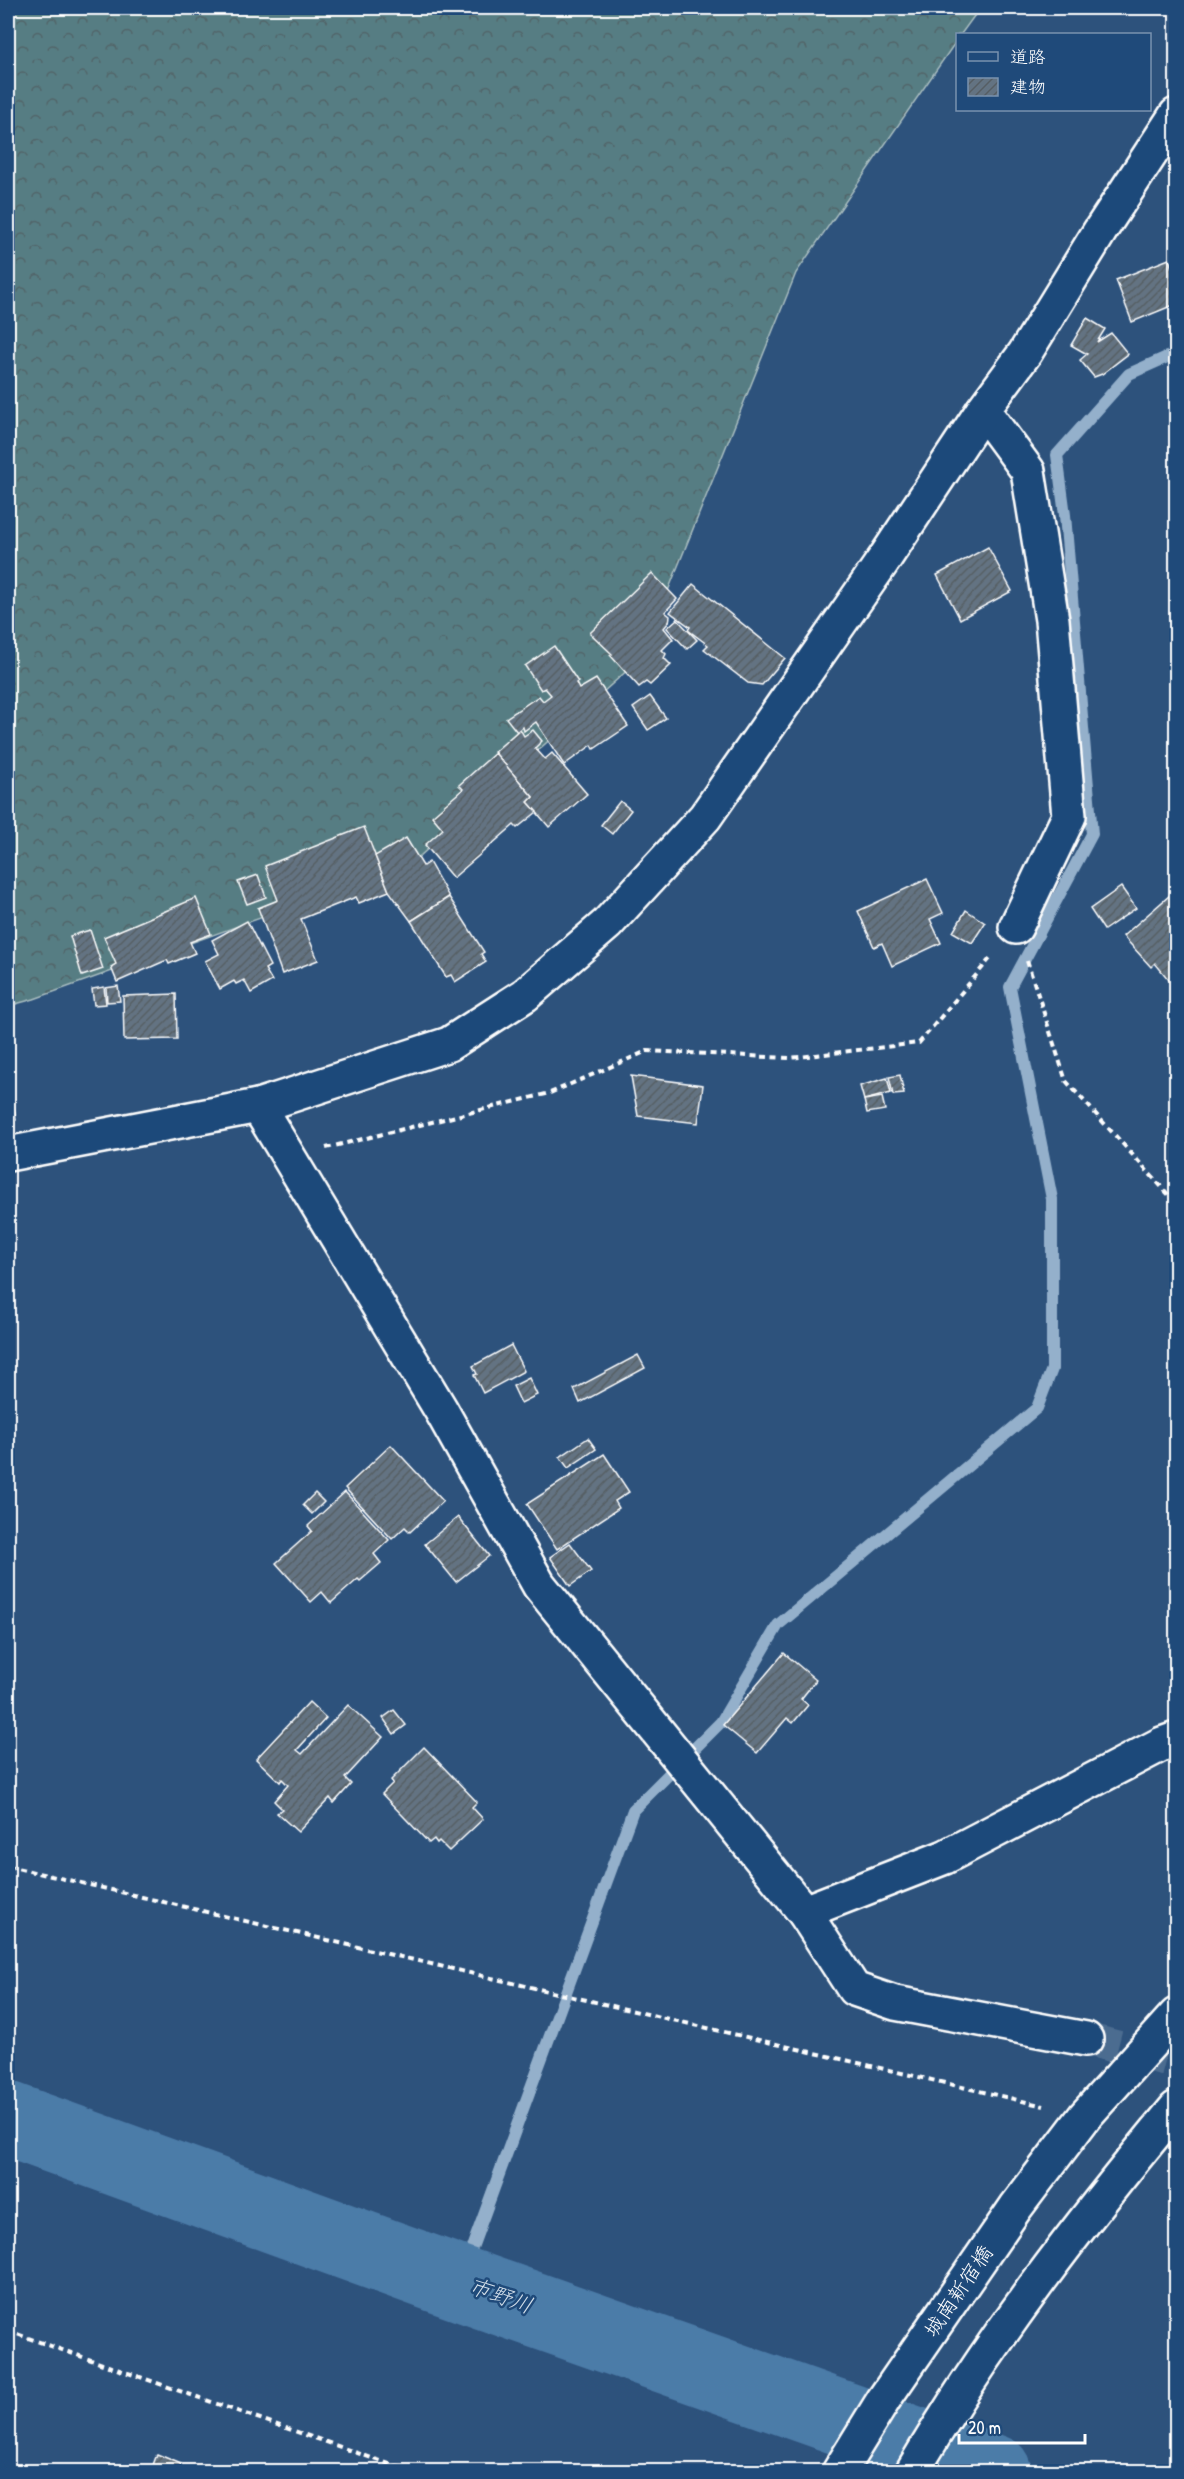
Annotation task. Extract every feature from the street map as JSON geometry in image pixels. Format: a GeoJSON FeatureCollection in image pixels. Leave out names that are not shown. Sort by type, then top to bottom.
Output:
{"type":"FeatureCollection","features":[{"type":"Feature","properties":{"kind":"street"},"geometry":{"type":"LineString","coordinates":[[8,1154],[258,1106],[449,1044],[525,994],[607,924],[705,817],[885,558],[983,410],[1025,353],[1100,231],[1176,115]]}},
{"type":"Feature","properties":{"kind":"street"},"geometry":{"type":"LineString","coordinates":[[983,410],[1028,471],[1052,620],[1069,816],[1016,927]]}},
{"type":"Feature","properties":{"kind":"street"},"geometry":{"type":"LineString","coordinates":[[258,1106],[441,1410],[539,1584],[804,1912],[854,1989],[895,2003],[1086,2039]]}},
{"type":"Feature","properties":{"kind":"street"},"geometry":{"type":"LineString","coordinates":[[804,1912],[945,1857],[1176,1738]]}},
{"type":"Feature","properties":{"kind":"street","name":"城南新宿橋"},"geometry":{"type":"LineString","coordinates":[[839,2472],[884,2399],[1016,2207],[1085,2116],[1176,2015]]}},
{"type":"Feature","properties":{"kind":"street"},"geometry":{"type":"LineString","coordinates":[[912,2472],[940,2424],[1056,2256],[1176,2108]]}},
{"type":"Feature","properties":{"kind":"path"},"geometry":{"type":"LineString","coordinates":[[288,1157],[550,1094],[647,1051],[790,1058],[919,1043],[1016,927]]}},
{"type":"Feature","properties":{"kind":"path"},"geometry":{"type":"LineString","coordinates":[[1016,927],[1066,1081],[1176,1203]]}},
{"type":"Feature","properties":{"kind":"path"},"geometry":{"type":"LineString","coordinates":[[8,1866],[1085,2116]]}},
{"type":"Feature","properties":{"kind":"path"},"geometry":{"type":"LineString","coordinates":[[8,2331],[412,2472]]}},
{"type":"Feature","properties":{"kind":"green space"},"geometry":{"type":"Polygon","coordinates":[[[8,8],[980,8],[962,33],[956,33],[956,41],[796,273],[641,658],[411,864],[34,999],[8,1006],[8,8]]]}},
{"type":"Feature","properties":{"kind":"building"},"geometry":{"type":"Polygon","coordinates":[[[1169,259],[1176,279],[1176,304],[1132,322],[1116,280],[1169,259]]]}},
{"type":"Feature","properties":{"kind":"building"},"geometry":{"type":"Polygon","coordinates":[[[1087,318],[1105,329],[1097,342],[1111,333],[1128,354],[1102,374],[1094,377],[1080,360],[1087,354],[1071,345],[1087,318]]]}},
{"type":"Feature","properties":{"kind":"building"},"geometry":{"type":"Polygon","coordinates":[[[988,547],[1012,591],[960,619],[937,575],[988,547]]]}},
{"type":"Feature","properties":{"kind":"building"},"geometry":{"type":"Polygon","coordinates":[[[652,573],[677,599],[665,612],[670,616],[664,628],[673,639],[662,650],[666,654],[664,658],[671,665],[650,685],[646,682],[639,687],[610,655],[612,654],[590,633],[652,573]]]}},
{"type":"Feature","properties":{"kind":"building"},"geometry":{"type":"Polygon","coordinates":[[[693,584],[785,658],[762,685],[748,683],[704,649],[708,645],[670,612],[693,584]]]}},
{"type":"Feature","properties":{"kind":"building"},"geometry":{"type":"Polygon","coordinates":[[[677,619],[697,640],[687,649],[667,628],[677,619]]]}},
{"type":"Feature","properties":{"kind":"building"},"geometry":{"type":"Polygon","coordinates":[[[554,646],[578,682],[576,683],[579,689],[596,679],[628,726],[594,749],[592,745],[564,765],[536,722],[524,731],[523,727],[517,732],[506,718],[539,696],[543,701],[551,695],[545,688],[541,690],[525,666],[554,646]]]}},
{"type":"Feature","properties":{"kind":"building"},"geometry":{"type":"Polygon","coordinates":[[[650,696],[666,718],[648,730],[633,708],[650,696]]]}},
{"type":"Feature","properties":{"kind":"building"},"geometry":{"type":"Polygon","coordinates":[[[520,729],[524,736],[533,730],[542,741],[535,748],[545,759],[552,753],[587,794],[549,827],[528,802],[533,797],[494,752],[520,729]]]}},
{"type":"Feature","properties":{"kind":"building"},"geometry":{"type":"Polygon","coordinates":[[[495,753],[533,797],[528,802],[537,812],[517,828],[514,825],[453,878],[425,845],[443,829],[432,816],[463,789],[459,785],[495,753]]]}},
{"type":"Feature","properties":{"kind":"building"},"geometry":{"type":"Polygon","coordinates":[[[620,801],[631,810],[612,834],[601,825],[620,801]]]}},
{"type":"Feature","properties":{"kind":"building"},"geometry":{"type":"Polygon","coordinates":[[[364,827],[389,891],[359,903],[356,897],[301,919],[318,960],[282,974],[258,908],[278,900],[265,866],[364,827]]]}},
{"type":"Feature","properties":{"kind":"building"},"geometry":{"type":"Polygon","coordinates":[[[406,838],[423,866],[429,862],[449,897],[411,921],[389,891],[375,856],[406,838]]]}},
{"type":"Feature","properties":{"kind":"building"},"geometry":{"type":"Polygon","coordinates":[[[258,875],[266,897],[247,904],[238,882],[258,875]]]}},
{"type":"Feature","properties":{"kind":"building"},"geometry":{"type":"Polygon","coordinates":[[[927,879],[943,913],[930,919],[941,943],[892,966],[882,943],[874,947],[858,911],[927,879]]]}},
{"type":"Feature","properties":{"kind":"building"},"geometry":{"type":"Polygon","coordinates":[[[1121,887],[1136,908],[1104,930],[1090,909],[1121,887]]]}},
{"type":"Feature","properties":{"kind":"building"},"geometry":{"type":"Polygon","coordinates":[[[1176,890],[1176,974],[1169,980],[1155,963],[1151,967],[1123,936],[1176,890]]]}},
{"type":"Feature","properties":{"kind":"building"},"geometry":{"type":"Polygon","coordinates":[[[449,897],[484,952],[481,954],[486,962],[455,982],[451,975],[446,977],[411,921],[449,897]]]}},
{"type":"Feature","properties":{"kind":"building"},"geometry":{"type":"Polygon","coordinates":[[[196,898],[211,934],[190,942],[195,953],[169,964],[167,960],[117,982],[111,967],[116,964],[104,937],[196,898]]]}},
{"type":"Feature","properties":{"kind":"building"},"geometry":{"type":"Polygon","coordinates":[[[966,910],[985,923],[972,943],[953,932],[966,910]]]}},
{"type":"Feature","properties":{"kind":"building"},"geometry":{"type":"Polygon","coordinates":[[[247,921],[270,966],[265,969],[272,981],[251,993],[244,980],[236,984],[234,981],[220,989],[205,961],[219,954],[212,940],[247,921]]]}},
{"type":"Feature","properties":{"kind":"building"},"geometry":{"type":"Polygon","coordinates":[[[90,930],[103,969],[82,976],[70,936],[90,930]]]}},
{"type":"Feature","properties":{"kind":"building"},"geometry":{"type":"Polygon","coordinates":[[[118,986],[120,1001],[107,1002],[106,988],[118,986]]]}},
{"type":"Feature","properties":{"kind":"building"},"geometry":{"type":"Polygon","coordinates":[[[104,987],[106,1004],[94,1005],[92,989],[104,987]]]}},
{"type":"Feature","properties":{"kind":"building"},"geometry":{"type":"Polygon","coordinates":[[[176,994],[177,1039],[124,1040],[123,996],[176,994]]]}},
{"type":"Feature","properties":{"kind":"building"},"geometry":{"type":"Polygon","coordinates":[[[900,1075],[904,1094],[893,1095],[889,1077],[900,1075]]]}},
{"type":"Feature","properties":{"kind":"building"},"geometry":{"type":"Polygon","coordinates":[[[631,1076],[703,1085],[698,1123],[638,1116],[631,1076]]]}},
{"type":"Feature","properties":{"kind":"building"},"geometry":{"type":"Polygon","coordinates":[[[887,1078],[891,1093],[864,1100],[860,1086],[887,1078]]]}},
{"type":"Feature","properties":{"kind":"building"},"geometry":{"type":"Polygon","coordinates":[[[10,1086],[16,1120],[8,1122],[8,1087],[10,1086]]]}},
{"type":"Feature","properties":{"kind":"building"},"geometry":{"type":"Polygon","coordinates":[[[882,1097],[885,1110],[867,1113],[864,1100],[882,1097]]]}},
{"type":"Feature","properties":{"kind":"building"},"geometry":{"type":"Polygon","coordinates":[[[511,1345],[524,1371],[483,1393],[474,1375],[477,1374],[473,1366],[511,1345]]]}},
{"type":"Feature","properties":{"kind":"building"},"geometry":{"type":"Polygon","coordinates":[[[638,1355],[645,1368],[580,1403],[574,1389],[638,1355]]]}},
{"type":"Feature","properties":{"kind":"building"},"geometry":{"type":"Polygon","coordinates":[[[529,1378],[537,1395],[521,1403],[513,1386],[529,1378]]]}},
{"type":"Feature","properties":{"kind":"building"},"geometry":{"type":"Polygon","coordinates":[[[588,1438],[596,1449],[568,1468],[560,1457],[588,1438]]]}},
{"type":"Feature","properties":{"kind":"building"},"geometry":{"type":"Polygon","coordinates":[[[391,1445],[443,1501],[410,1532],[405,1527],[392,1539],[345,1488],[391,1445]]]}},
{"type":"Feature","properties":{"kind":"building"},"geometry":{"type":"Polygon","coordinates":[[[604,1454],[629,1492],[615,1501],[619,1508],[557,1549],[527,1504],[604,1454]]]}},
{"type":"Feature","properties":{"kind":"building"},"geometry":{"type":"Polygon","coordinates":[[[345,1492],[389,1540],[374,1554],[381,1563],[360,1581],[358,1579],[331,1603],[322,1592],[311,1602],[276,1563],[312,1531],[308,1526],[345,1492]]]}},
{"type":"Feature","properties":{"kind":"building"},"geometry":{"type":"Polygon","coordinates":[[[315,1493],[324,1502],[312,1514],[303,1505],[315,1493]]]}},
{"type":"Feature","properties":{"kind":"building"},"geometry":{"type":"Polygon","coordinates":[[[458,1517],[489,1556],[456,1582],[425,1544],[458,1517]]]}},
{"type":"Feature","properties":{"kind":"building"},"geometry":{"type":"Polygon","coordinates":[[[570,1543],[591,1571],[570,1586],[550,1557],[570,1543]]]}},
{"type":"Feature","properties":{"kind":"building"},"geometry":{"type":"Polygon","coordinates":[[[784,1653],[816,1680],[801,1699],[808,1705],[793,1723],[787,1718],[757,1753],[723,1725],[784,1653]]]}},
{"type":"Feature","properties":{"kind":"building"},"geometry":{"type":"Polygon","coordinates":[[[309,1702],[326,1718],[297,1750],[302,1754],[348,1705],[383,1737],[345,1778],[351,1784],[334,1803],[330,1798],[298,1832],[277,1813],[282,1809],[274,1801],[288,1785],[282,1779],[280,1782],[256,1759],[309,1702]]]}},
{"type":"Feature","properties":{"kind":"building"},"geometry":{"type":"Polygon","coordinates":[[[394,1710],[406,1725],[394,1734],[383,1718],[394,1710]]]}},
{"type":"Feature","properties":{"kind":"building"},"geometry":{"type":"Polygon","coordinates":[[[424,1747],[477,1802],[472,1807],[483,1819],[449,1851],[434,1839],[429,1843],[382,1794],[393,1783],[391,1780],[424,1747]]]}},
{"type":"Feature","properties":{"kind":"building"},"geometry":{"type":"Polygon","coordinates":[[[157,2454],[181,2464],[178,2472],[170,2472],[153,2465],[157,2454]]]}},
{"type":"Feature","properties":{"kind":"waterway"},"geometry":{"type":"LineString","coordinates":[[459,2283],[633,1810],[721,1722],[778,1625],[1037,1408],[1052,1369],[1052,1199],[1010,987],[1092,834],[1065,515],[1057,455],[1129,374],[1176,353]]}},
{"type":"Feature","properties":{"kind":"waterway","name":"市野川"},"geometry":{"type":"LineString","coordinates":[[8,2119],[459,2283],[994,2472]]}},
{"type":"Feature","properties":{"kind":"tunnel"},"geometry":{"type":"LineString","coordinates":[[1086,2039],[1176,2062]]}}]}
